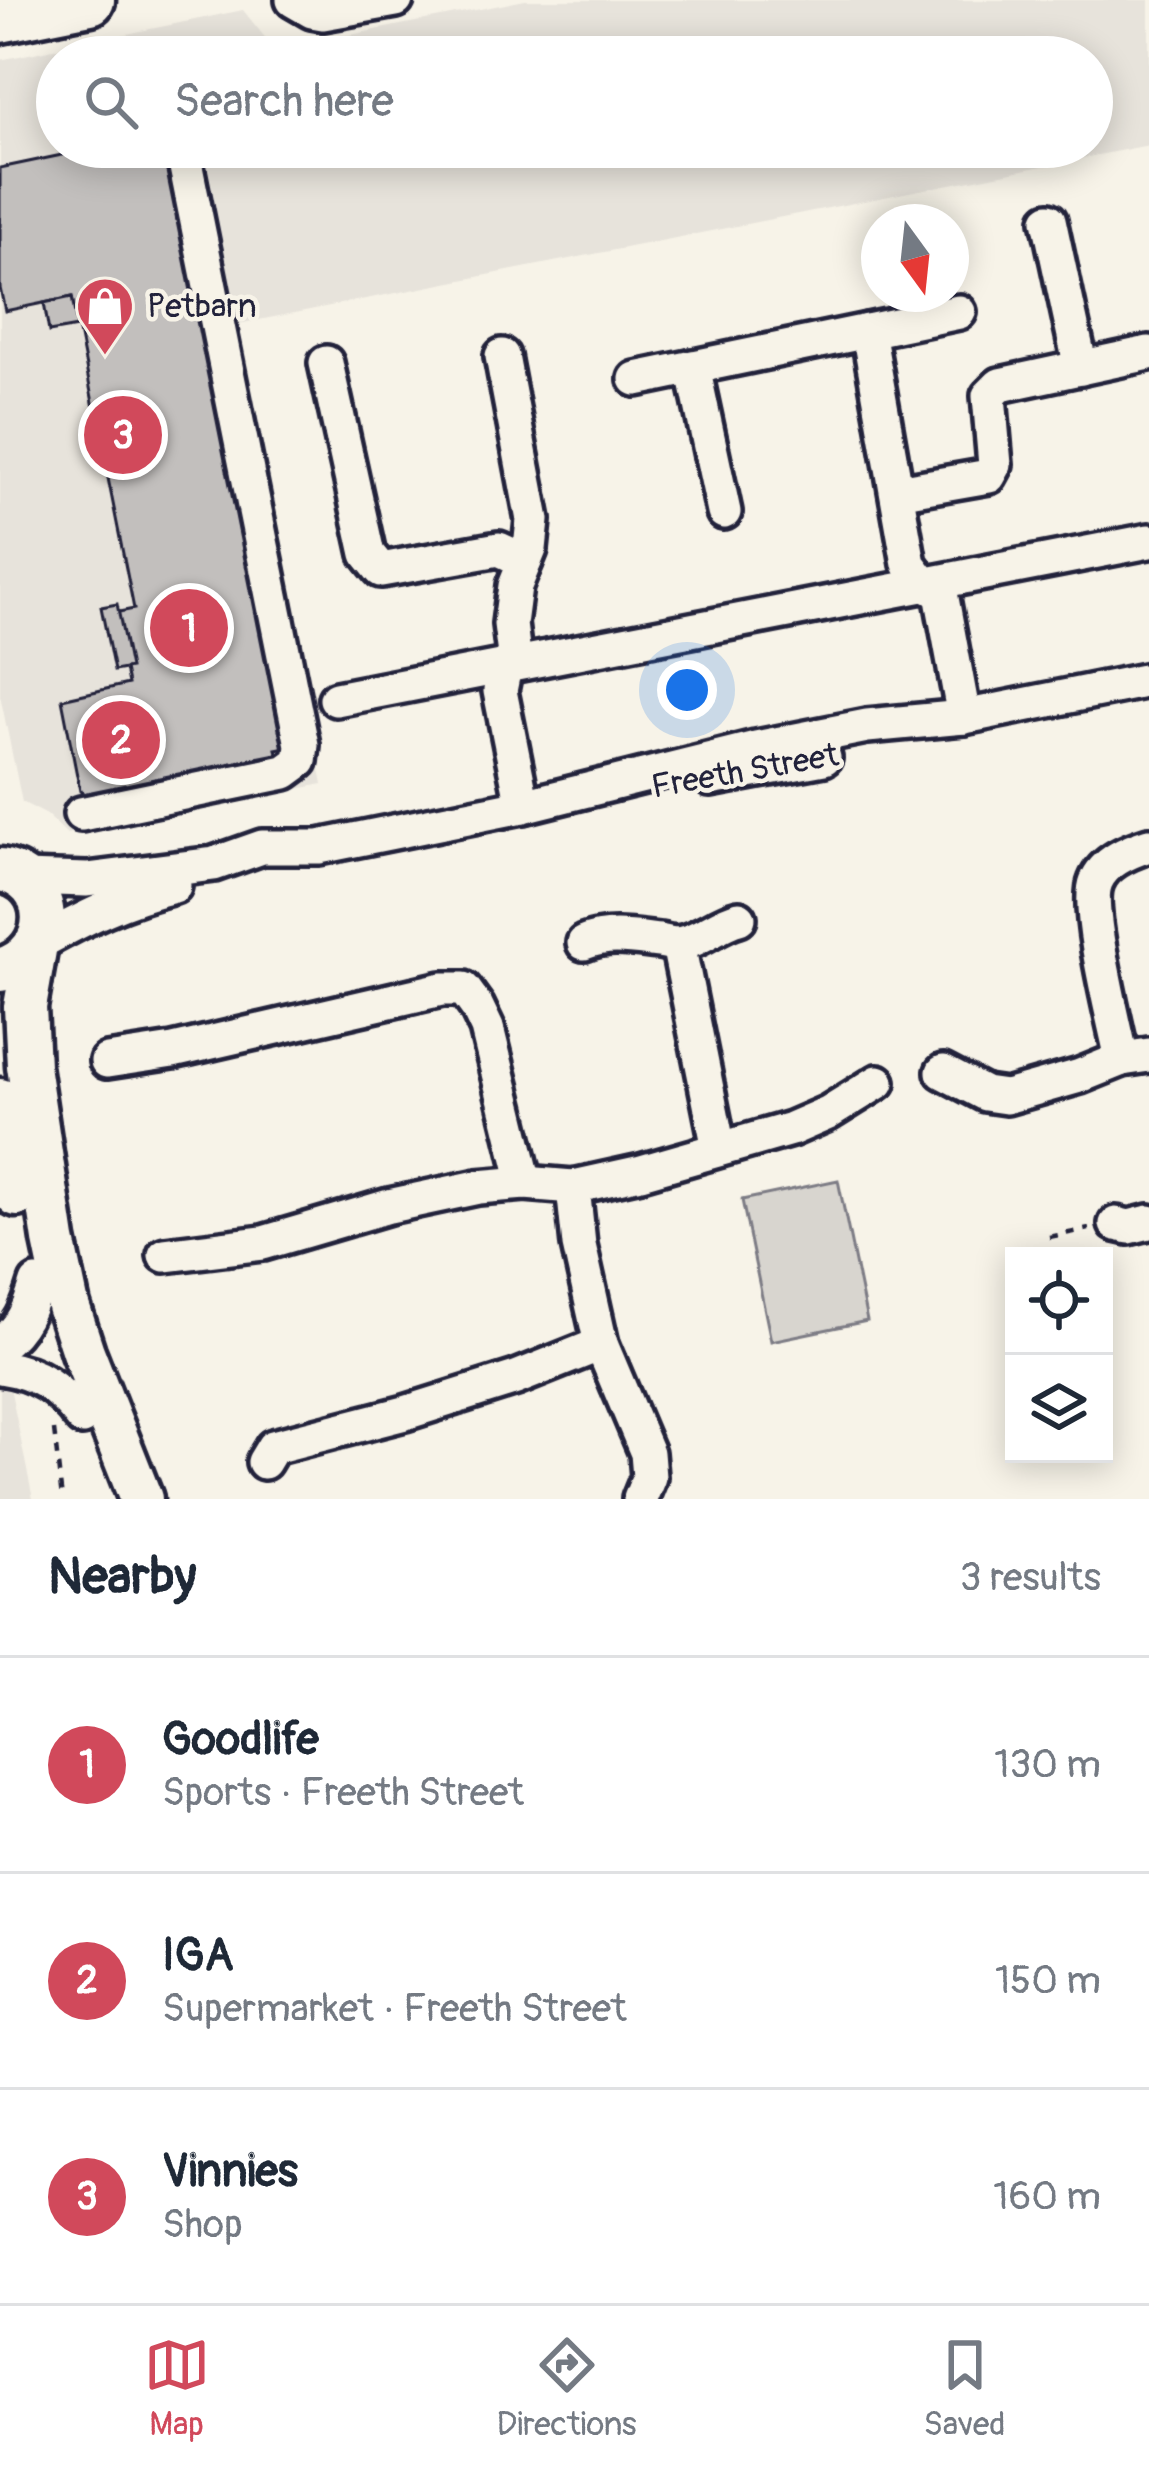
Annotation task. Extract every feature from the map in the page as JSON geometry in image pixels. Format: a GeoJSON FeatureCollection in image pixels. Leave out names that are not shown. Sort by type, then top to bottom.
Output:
{"type":"FeatureCollection","features":[{"type":"Feature","properties":{"kind":"highway"},"geometry":{"type":"LineString","coordinates":[[0,18],[90,0]]}},
{"type":"Feature","properties":{"kind":"main road"},"geometry":{"type":"LineString","coordinates":[[11,867],[34,892],[43,923],[24,954],[25,1007],[28,1066],[54,1240],[77,1335],[141,1499]]}},
{"type":"Feature","properties":{"kind":"main road"},"geometry":{"type":"LineString","coordinates":[[0,1100],[37,1283],[113,1499]]}},
{"type":"Feature","properties":{"kind":"street"},"geometry":{"type":"LineString","coordinates":[[292,0],[323,13],[396,0]]}},
{"type":"Feature","properties":{"kind":"street"},"geometry":{"type":"LineString","coordinates":[[81,814],[284,772],[300,761],[302,745],[186,168]]}},
{"type":"Feature","properties":{"kind":"street"},"geometry":{"type":"LineString","coordinates":[[1049,220],[1081,368]]}},
{"type":"Feature","properties":{"kind":"street"},"geometry":{"type":"LineString","coordinates":[[636,379],[959,312]]}},
{"type":"Feature","properties":{"kind":"street"},"geometry":{"type":"LineString","coordinates":[[868,331],[909,564],[924,584],[941,593],[964,718]]}},
{"type":"Feature","properties":{"kind":"street"},"geometry":{"type":"LineString","coordinates":[[896,492],[989,476],[995,465],[989,396],[1000,386],[1149,353]]}},
{"type":"Feature","properties":{"kind":"street"},"geometry":{"type":"LineString","coordinates":[[502,356],[533,520],[530,550],[514,586],[510,624],[514,655],[505,666],[500,691],[523,806]]}},
{"type":"Feature","properties":{"kind":"street"},"geometry":{"type":"LineString","coordinates":[[326,363],[368,554],[381,570],[499,549],[525,561]]}},
{"type":"Feature","properties":{"kind":"street"},"geometry":{"type":"LineString","coordinates":[[693,367],[724,512]]}},
{"type":"Feature","properties":{"kind":"street"},"geometry":{"type":"LineString","coordinates":[[336,699],[1149,541]]}},
{"type":"Feature","properties":{"kind":"street","name":"Freeth Street"},"geometry":{"type":"LineString","coordinates":[[11,867],[87,880],[214,864],[262,847],[319,848],[523,806],[723,755],[844,742],[895,722],[964,718],[1149,680]]}},
{"type":"Feature","properties":{"kind":"street"},"geometry":{"type":"LineString","coordinates":[[943,1072],[985,1094],[1006,1096],[1136,1057],[1092,908],[1096,882],[1106,867],[1128,851],[1149,845]]}},
{"type":"Feature","properties":{"kind":"street","name":"Freeth Street"},"geometry":{"type":"LineString","coordinates":[[24,954],[98,910],[134,895],[217,875],[277,868],[319,848]]}},
{"type":"Feature","properties":{"kind":"street"},"geometry":{"type":"LineString","coordinates":[[584,943],[622,937],[678,944],[739,917]]}},
{"type":"Feature","properties":{"kind":"street"},"geometry":{"type":"LineString","coordinates":[[678,944],[719,1149]]}},
{"type":"Feature","properties":{"kind":"street"},"geometry":{"type":"LineString","coordinates":[[107,1061],[173,1051],[442,988],[464,989],[488,1028],[525,1183]]}},
{"type":"Feature","properties":{"kind":"street"},"geometry":{"type":"LineString","coordinates":[[165,1255],[263,1243],[478,1186],[573,1186],[641,1172],[791,1129],[878,1082]]}},
{"type":"Feature","properties":{"kind":"street"},"geometry":{"type":"LineString","coordinates":[[573,1186],[583,1268],[601,1344],[647,1454],[650,1477],[640,1499]]}},
{"type":"Feature","properties":{"kind":"street"},"geometry":{"type":"LineString","coordinates":[[0,1345],[18,1330],[37,1283]]}},
{"type":"Feature","properties":{"kind":"street"},"geometry":{"type":"LineString","coordinates":[[264,1462],[273,1447],[405,1413],[516,1378],[601,1344]]}},
{"type":"Feature","properties":{"kind":"street"},"geometry":{"type":"LineString","coordinates":[[0,1367],[34,1374],[65,1397],[82,1418]]}},
{"type":"Feature","properties":{"kind":"path"},"geometry":{"type":"LineString","coordinates":[[1048,1238],[1132,1223]]}},
{"type":"Feature","properties":{"kind":"shaded area"},"geometry":{"type":"Polygon","coordinates":[[[525,0],[1149,0],[1149,145],[1113,152],[1113,36],[345,36],[525,0]]]}},
{"type":"Feature","properties":{"kind":"shaded area"},"geometry":{"type":"Polygon","coordinates":[[[243,10],[264,36],[117,36],[243,10]]]}},
{"type":"Feature","properties":{"kind":"shaded area"},"geometry":{"type":"Polygon","coordinates":[[[36,53],[36,168],[1032,168],[233,325],[323,784],[67,834],[47,815],[22,802],[0,695],[0,60],[36,53]]]}},
{"type":"Feature","properties":{"kind":"shaded area"},"geometry":{"type":"Polygon","coordinates":[[[838,1180],[867,1321],[771,1341],[742,1200],[838,1180]]]}},
{"type":"Feature","properties":{"kind":"shaded area"},"geometry":{"type":"Polygon","coordinates":[[[0,1339],[33,1499],[0,1499],[0,1339]]]}},
{"type":"Feature","properties":{"kind":"building"},"geometry":{"type":"Polygon","coordinates":[[[36,160],[36,168],[174,168],[291,746],[276,749],[278,756],[262,759],[264,766],[99,803],[80,791],[62,699],[128,684],[114,613],[134,609],[72,297],[5,311],[0,288],[0,168],[36,160]]]}},
{"type":"Feature","properties":{"kind":"building"},"geometry":{"type":"Polygon","coordinates":[[[72,297],[77,327],[49,332],[44,303],[72,297]]]}},
{"type":"Feature","properties":{"kind":"building"},"geometry":{"type":"Polygon","coordinates":[[[117,604],[130,668],[114,671],[101,607],[117,604]]]}},
{"type":"Feature","properties":{"kind":"place","name":"Petbarn"},"geometry":{"type":"Point","coordinates":[105,357]}},
{"type":"Feature","properties":{"kind":"place","name":"Vinnies"},"geometry":{"type":"Point","coordinates":[123,435]}},
{"type":"Feature","properties":{"kind":"place","name":"Goodlife"},"geometry":{"type":"Point","coordinates":[189,628]}},
{"type":"Feature","properties":{"kind":"place","name":"IGA"},"geometry":{"type":"Point","coordinates":[121,740]}}]}
